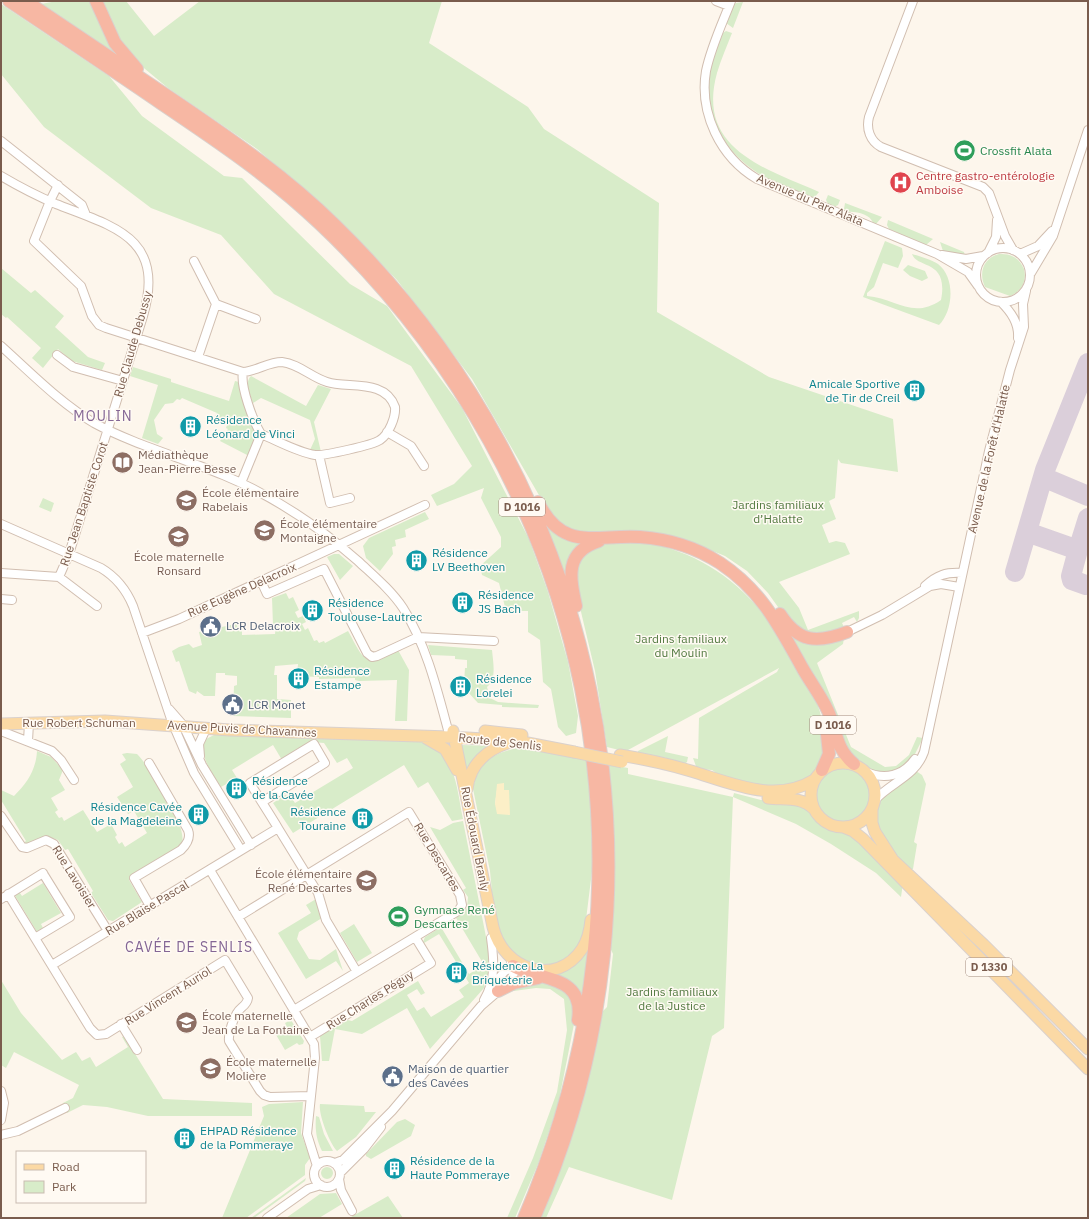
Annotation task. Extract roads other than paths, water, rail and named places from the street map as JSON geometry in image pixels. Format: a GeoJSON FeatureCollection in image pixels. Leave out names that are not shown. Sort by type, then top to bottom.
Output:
{"type":"FeatureCollection","features":[{"type":"Feature","properties":{"kind":"highway","name":"D 1016"},"geometry":{"type":"LineString","coordinates":[[9,1],[234,153],[279,187],[320,224],[363,267],[404,314],[441,363],[481,427],[507,475],[535,538],[556,595],[578,672],[588,722],[596,778],[599,852],[598,916],[591,983],[569,1092],[548,1157],[524,1218]]}},
{"type":"Feature","properties":{"kind":"highway","name":"D 1016"},"geometry":{"type":"LineString","coordinates":[[26,1],[258,158],[308,200],[342,232],[386,278],[421,320],[454,366],[481,409],[514,468],[544,534],[570,608],[590,684]]}},
{"type":"Feature","properties":{"kind":"highway"},"geometry":{"type":"LineString","coordinates":[[96,1],[113,39],[125,57],[169,97]]}},
{"type":"Feature","properties":{"kind":"highway","name":"D 1016"},"geometry":{"type":"LineString","coordinates":[[481,409],[514,454],[541,509],[553,525],[565,533],[579,538],[606,539],[638,537],[666,541],[700,553],[726,567],[747,584],[767,607],[828,710],[840,749],[854,764]]}},
{"type":"Feature","properties":{"kind":"highway","name":"D 1016"},"geometry":{"type":"LineString","coordinates":[[534,1218],[572,1116],[589,1046],[601,980],[608,898],[607,826],[603,767],[571,572],[574,560],[582,550],[591,544],[606,539]]}},
{"type":"Feature","properties":{"kind":"highway"},"geometry":{"type":"LineString","coordinates":[[726,567],[747,578],[760,588],[774,604],[788,626],[799,634],[812,639],[823,639],[847,632]]}},
{"type":"Feature","properties":{"kind":"highway","name":"D 1016"},"geometry":{"type":"LineString","coordinates":[[813,686],[824,717],[828,737],[829,754],[822,770]]}},
{"type":"Feature","properties":{"kind":"highway"},"geometry":{"type":"LineString","coordinates":[[514,963],[529,974],[555,979],[566,985],[575,994],[579,1004],[579,1012],[569,1092]]}},
{"type":"Feature","properties":{"kind":"highway"},"geometry":{"type":"LineString","coordinates":[[495,989],[524,980],[543,977]]}},
{"type":"Feature","properties":{"kind":"main road","name":"Rue Robert Schuman"},"geometry":{"type":"LineString","coordinates":[[1,724],[94,721],[157,724]]}},
{"type":"Feature","properties":{"kind":"main road","name":"Avenue Puvis de Chavannes"},"geometry":{"type":"LineString","coordinates":[[157,724],[451,733]]}},
{"type":"Feature","properties":{"kind":"main road","name":"Avenue Puvis de Chavannes"},"geometry":{"type":"LineString","coordinates":[[178,725],[206,729],[420,736],[451,733]]}},
{"type":"Feature","properties":{"kind":"main road","name":"Route de Senlis"},"geometry":{"type":"LineString","coordinates":[[451,733],[507,732],[573,749]]}},
{"type":"Feature","properties":{"kind":"main road","name":"Route de Senlis"},"geometry":{"type":"LineString","coordinates":[[451,733],[573,749]]}},
{"type":"Feature","properties":{"kind":"main road","name":"Rue Édouard Branly"},"geometry":{"type":"LineString","coordinates":[[451,733],[491,938],[499,954],[514,963]]}},
{"type":"Feature","properties":{"kind":"main road","name":"Rue Édouard Branly"},"geometry":{"type":"LineString","coordinates":[[451,733],[467,797],[494,933],[499,944],[514,963]]}},
{"type":"Feature","properties":{"kind":"main road"},"geometry":{"type":"LineString","coordinates":[[420,736],[442,746],[450,756],[457,770]]}},
{"type":"Feature","properties":{"kind":"main road"},"geometry":{"type":"LineString","coordinates":[[467,797],[469,780],[477,762],[496,748],[517,741]]}},
{"type":"Feature","properties":{"kind":"main road"},"geometry":{"type":"LineString","coordinates":[[573,749],[621,759],[755,796],[799,800],[814,809],[826,822],[843,827],[860,822],[874,805],[874,785],[866,772],[854,764],[838,763],[822,770],[814,780],[811,794],[814,809]]}},
{"type":"Feature","properties":{"kind":"main road"},"geometry":{"type":"LineString","coordinates":[[621,759],[659,762],[764,791],[792,789],[814,780]]}},
{"type":"Feature","properties":{"kind":"main road","name":"D 1330"},"geometry":{"type":"LineString","coordinates":[[874,805],[872,823],[875,832],[893,860],[984,945],[1088,1048]]}},
{"type":"Feature","properties":{"kind":"main road","name":"D 1330"},"geometry":{"type":"LineString","coordinates":[[843,827],[853,831],[863,839],[1088,1069]]}},
{"type":"Feature","properties":{"kind":"main road"},"geometry":{"type":"LineString","coordinates":[[514,963],[536,970],[555,968],[572,960],[581,951],[590,928],[599,852]]}},
{"type":"Feature","properties":{"kind":"street"},"geometry":{"type":"LineString","coordinates":[[716,1],[730,4]]}},
{"type":"Feature","properties":{"kind":"street"},"geometry":{"type":"LineString","coordinates":[[913,1],[869,117],[869,134],[881,147],[983,187],[989,193],[997,216],[1017,252],[1028,264],[1031,273]]}},
{"type":"Feature","properties":{"kind":"street","name":"Avenue du Parc Alata"},"geometry":{"type":"LineString","coordinates":[[730,4],[709,59],[705,90],[708,114],[712,127],[728,153],[742,168],[757,179],[937,254],[968,272],[978,286]]}},
{"type":"Feature","properties":{"kind":"street"},"geometry":{"type":"LineString","coordinates":[[997,216],[996,237],[976,270],[978,286],[988,298],[1001,302],[1013,301],[1026,291],[1036,262],[1051,241],[1088,130]]}},
{"type":"Feature","properties":{"kind":"street"},"geometry":{"type":"LineString","coordinates":[[1,141],[82,205],[86,215]]}},
{"type":"Feature","properties":{"kind":"street","name":"Rue Claude Debussy"},"geometry":{"type":"LineString","coordinates":[[1,176],[50,201],[120,230],[136,244],[144,259],[149,272],[149,292],[108,430]]}},
{"type":"Feature","properties":{"kind":"street"},"geometry":{"type":"LineString","coordinates":[[58,185],[34,242],[81,286],[90,312],[96,322],[106,328],[243,372],[275,363],[288,363],[328,383],[370,387],[389,397],[394,404],[396,413],[387,432],[377,442],[319,455],[306,453],[261,434],[255,422],[244,386],[243,372]]}},
{"type":"Feature","properties":{"kind":"street"},"geometry":{"type":"LineString","coordinates":[[985,255],[1002,248],[1017,252],[1034,249],[1043,243],[1049,236],[1057,221]]}},
{"type":"Feature","properties":{"kind":"street","name":"Avenue du Parc Alata"},"geometry":{"type":"LineString","coordinates":[[937,254],[966,259],[985,255]]}},
{"type":"Feature","properties":{"kind":"street"},"geometry":{"type":"LineString","coordinates":[[194,261],[216,304],[256,319]]}},
{"type":"Feature","properties":{"kind":"street","name":"Avenue de la Forêt d'Halatte"},"geometry":{"type":"LineString","coordinates":[[874,805],[885,790],[906,777],[914,770],[921,759],[994,431],[1017,345],[1024,327],[1023,304],[1026,291]]}},
{"type":"Feature","properties":{"kind":"street","name":"Avenue de la Forêt d'Halatte"},"geometry":{"type":"LineString","coordinates":[[1001,302],[1010,312],[1016,323],[1017,345]]}},
{"type":"Feature","properties":{"kind":"street"},"geometry":{"type":"LineString","coordinates":[[198,357],[216,304]]}},
{"type":"Feature","properties":{"kind":"street"},"geometry":{"type":"LineString","coordinates":[[1,346],[70,406],[108,430],[241,483],[267,495],[297,512],[341,546],[392,594],[405,613],[418,637],[451,733]]}},
{"type":"Feature","properties":{"kind":"street"},"geometry":{"type":"LineString","coordinates":[[57,354],[73,367],[123,381]]}},
{"type":"Feature","properties":{"kind":"street","name":"Rue Jean Baptiste Corot"},"geometry":{"type":"LineString","coordinates":[[58,578],[69,554],[108,430]]}},
{"type":"Feature","properties":{"kind":"street"},"geometry":{"type":"LineString","coordinates":[[387,432],[411,446],[424,466]]}},
{"type":"Feature","properties":{"kind":"street"},"geometry":{"type":"LineString","coordinates":[[241,483],[261,434]]}},
{"type":"Feature","properties":{"kind":"street"},"geometry":{"type":"LineString","coordinates":[[319,455],[330,503],[350,498]]}},
{"type":"Feature","properties":{"kind":"street","name":"Rue Eugène Delacroix"},"geometry":{"type":"LineString","coordinates":[[142,633],[173,621],[341,546],[425,506]]}},
{"type":"Feature","properties":{"kind":"street"},"geometry":{"type":"LineString","coordinates":[[1,524],[101,568],[117,580],[131,601],[168,707],[251,845]]}},
{"type":"Feature","properties":{"kind":"street"},"geometry":{"type":"LineString","coordinates":[[261,581],[267,594],[324,569],[367,653],[372,657],[418,637],[494,641]]}},
{"type":"Feature","properties":{"kind":"street"},"geometry":{"type":"LineString","coordinates":[[847,632],[882,615],[917,593],[940,575],[952,572],[962,573]]}},
{"type":"Feature","properties":{"kind":"street"},"geometry":{"type":"LineString","coordinates":[[1,573],[58,578],[97,606]]}},
{"type":"Feature","properties":{"kind":"street"},"geometry":{"type":"LineString","coordinates":[[917,593],[937,584],[959,587]]}},
{"type":"Feature","properties":{"kind":"street"},"geometry":{"type":"LineString","coordinates":[[1,599],[12,600]]}},
{"type":"Feature","properties":{"kind":"street"},"geometry":{"type":"LineString","coordinates":[[28,741],[29,723]]}},
{"type":"Feature","properties":{"kind":"street"},"geometry":{"type":"LineString","coordinates":[[178,725],[193,770],[241,850]]}},
{"type":"Feature","properties":{"kind":"street"},"geometry":{"type":"LineString","coordinates":[[202,765],[199,744],[206,729]]}},
{"type":"Feature","properties":{"kind":"street"},"geometry":{"type":"LineString","coordinates":[[1,731],[49,748],[56,753],[74,780]]}},
{"type":"Feature","properties":{"kind":"street","name":"Avenue de la Forêt d'Halatte"},"geometry":{"type":"LineString","coordinates":[[866,772],[885,777],[904,771],[917,758],[927,737]]}},
{"type":"Feature","properties":{"kind":"street"},"geometry":{"type":"LineString","coordinates":[[262,802],[325,763],[314,744],[250,783],[320,897],[326,920],[357,972]]}},
{"type":"Feature","properties":{"kind":"street"},"geometry":{"type":"LineString","coordinates":[[149,763],[188,830],[189,836],[187,844],[180,850],[134,878],[150,906]]}},
{"type":"Feature","properties":{"kind":"street"},"geometry":{"type":"LineString","coordinates":[[193,770],[202,765]]}},
{"type":"Feature","properties":{"kind":"street","name":"Rue Descartes"},"geometry":{"type":"LineString","coordinates":[[238,917],[409,812],[460,895],[462,902],[458,911],[294,1010]]}},
{"type":"Feature","properties":{"kind":"street","name":"Rue Lavoisier"},"geometry":{"type":"LineString","coordinates":[[1,816],[22,847],[28,848],[46,840],[54,844],[108,931]]}},
{"type":"Feature","properties":{"kind":"street","name":"Rue Blaise Pascal"},"geometry":{"type":"LineString","coordinates":[[52,965],[278,828]]}},
{"type":"Feature","properties":{"kind":"street"},"geometry":{"type":"LineString","coordinates":[[210,870],[310,1037],[316,1053],[308,1126],[308,1139],[316,1158],[317,1180],[321,1185]]}},
{"type":"Feature","properties":{"kind":"street"},"geometry":{"type":"LineString","coordinates":[[6,896],[43,873],[70,917],[35,938]]}},
{"type":"Feature","properties":{"kind":"street","name":"Rue Vincent Auriol"},"geometry":{"type":"LineString","coordinates":[[6,896],[35,938],[95,1034],[103,1035],[225,960],[248,998],[247,1002],[236,1014],[228,1035],[229,1040],[260,1091],[267,1096],[311,1096]]}},
{"type":"Feature","properties":{"kind":"street","name":"Rue Charles Péguy"},"geometry":{"type":"LineString","coordinates":[[310,1037],[431,963],[415,937]]}},
{"type":"Feature","properties":{"kind":"street","name":"Rue Édouard Branly"},"geometry":{"type":"LineString","coordinates":[[491,938],[495,989]]}},
{"type":"Feature","properties":{"kind":"street"},"geometry":{"type":"LineString","coordinates":[[330,1186],[364,1149],[392,1111],[481,1006],[495,989],[505,971],[514,963]]}},
{"type":"Feature","properties":{"kind":"street"},"geometry":{"type":"LineString","coordinates":[[121,1024],[137,1050]]}},
{"type":"Feature","properties":{"kind":"street"},"geometry":{"type":"LineString","coordinates":[[1,1091],[4,1103],[1,1120]]}},
{"type":"Feature","properties":{"kind":"street"},"geometry":{"type":"LineString","coordinates":[[1,1135],[18,1131],[66,1108]]}},
{"type":"Feature","properties":{"kind":"street"},"geometry":{"type":"LineString","coordinates":[[308,1126],[318,1152],[325,1161],[334,1163],[343,1160],[392,1111]]}},
{"type":"Feature","properties":{"kind":"street"},"geometry":{"type":"LineString","coordinates":[[288,1202],[316,1169],[325,1161]]}},
{"type":"Feature","properties":{"kind":"street"},"geometry":{"type":"LineString","coordinates":[[334,1163],[340,1176],[340,1187],[352,1211]]}},
{"type":"Feature","properties":{"kind":"street"},"geometry":{"type":"LineString","coordinates":[[266,1218],[308,1189],[321,1185],[336,1188],[344,1197]]}},
{"type":"Feature","properties":{"kind":"place","name":"Crossfit Alata"},"geometry":{"type":"Point","coordinates":[965,151]}},
{"type":"Feature","properties":{"kind":"place","name":"Centre gastro-entérologie Amboise"},"geometry":{"type":"Point","coordinates":[901,183]}},
{"type":"Feature","properties":{"kind":"place","name":"Amicale Sportive de Tir de Creil"},"geometry":{"type":"Point","coordinates":[915,391]}},
{"type":"Feature","properties":{"kind":"place","name":"Résidence Léonard de Vinci"},"geometry":{"type":"Point","coordinates":[190,427]}},
{"type":"Feature","properties":{"kind":"place","name":"Médiathèque Jean-Pierre Besse"},"geometry":{"type":"Point","coordinates":[123,462]}},
{"type":"Feature","properties":{"kind":"place","name":"École élémentaire Rabelais"},"geometry":{"type":"Point","coordinates":[186,500]}},
{"type":"Feature","properties":{"kind":"place","name":"École élémentaire Montaigne"},"geometry":{"type":"Point","coordinates":[265,531]}},
{"type":"Feature","properties":{"kind":"place","name":"École maternelle Ronsard"},"geometry":{"type":"Point","coordinates":[179,536]}},
{"type":"Feature","properties":{"kind":"place","name":"Résidence LV Beethoven"},"geometry":{"type":"Point","coordinates":[417,560]}},
{"type":"Feature","properties":{"kind":"place","name":"Résidence JS Bach"},"geometry":{"type":"Point","coordinates":[463,602]}},
{"type":"Feature","properties":{"kind":"place","name":"Résidence Toulouse-Lautrec"},"geometry":{"type":"Point","coordinates":[312,610]}},
{"type":"Feature","properties":{"kind":"place","name":"LCR Delacroix"},"geometry":{"type":"Point","coordinates":[211,626]}},
{"type":"Feature","properties":{"kind":"place","name":"Résidence Estampe"},"geometry":{"type":"Point","coordinates":[298,678]}},
{"type":"Feature","properties":{"kind":"place","name":"Résidence Lorelei"},"geometry":{"type":"Point","coordinates":[461,686]}},
{"type":"Feature","properties":{"kind":"place","name":"LCR Monet"},"geometry":{"type":"Point","coordinates":[232,705]}},
{"type":"Feature","properties":{"kind":"place","name":"Résidence de la Cavée"},"geometry":{"type":"Point","coordinates":[236,788]}},
{"type":"Feature","properties":{"kind":"place","name":"Résidence Cavée de la Magdeleine"},"geometry":{"type":"Point","coordinates":[198,814]}},
{"type":"Feature","properties":{"kind":"place","name":"Résidence Touraine"},"geometry":{"type":"Point","coordinates":[362,819]}},
{"type":"Feature","properties":{"kind":"place","name":"École élémentaire René Descartes"},"geometry":{"type":"Point","coordinates":[367,881]}},
{"type":"Feature","properties":{"kind":"place","name":"Gymnase René Descartes"},"geometry":{"type":"Point","coordinates":[398,917]}},
{"type":"Feature","properties":{"kind":"place","name":"Résidence La Briqueterie"},"geometry":{"type":"Point","coordinates":[456,973]}},
{"type":"Feature","properties":{"kind":"place","name":"École maternelle Jean de La Fontaine"},"geometry":{"type":"Point","coordinates":[187,1023]}},
{"type":"Feature","properties":{"kind":"place","name":"École maternelle Moliere"},"geometry":{"type":"Point","coordinates":[210,1069]}},
{"type":"Feature","properties":{"kind":"place","name":"Maison de quartier des Cavées"},"geometry":{"type":"Point","coordinates":[393,1076]}},
{"type":"Feature","properties":{"kind":"place","name":"EHPAD Résidence de la Pommeraye"},"geometry":{"type":"Point","coordinates":[185,1138]}},
{"type":"Feature","properties":{"kind":"place","name":"Résidence de la Haute Pommeraye"},"geometry":{"type":"Point","coordinates":[394,1168]}},
{"type":"Feature","properties":{"kind":"district","name":"MOULIN"},"geometry":{"type":"Point","coordinates":[103,416]}},
{"type":"Feature","properties":{"kind":"district","name":"CAVÉE DE SENLIS"},"geometry":{"type":"Point","coordinates":[189,947]}},
{"type":"Feature","properties":{"kind":"park label","name":"Jardins familiaux d’Halatte"},"geometry":{"type":"Point","coordinates":[778,512]}},
{"type":"Feature","properties":{"kind":"park label","name":"Jardins familiaux du Moulin"},"geometry":{"type":"Point","coordinates":[681,646]}},
{"type":"Feature","properties":{"kind":"park label","name":"Jardins familiaux de la Justice"},"geometry":{"type":"Point","coordinates":[672,999]}}]}
